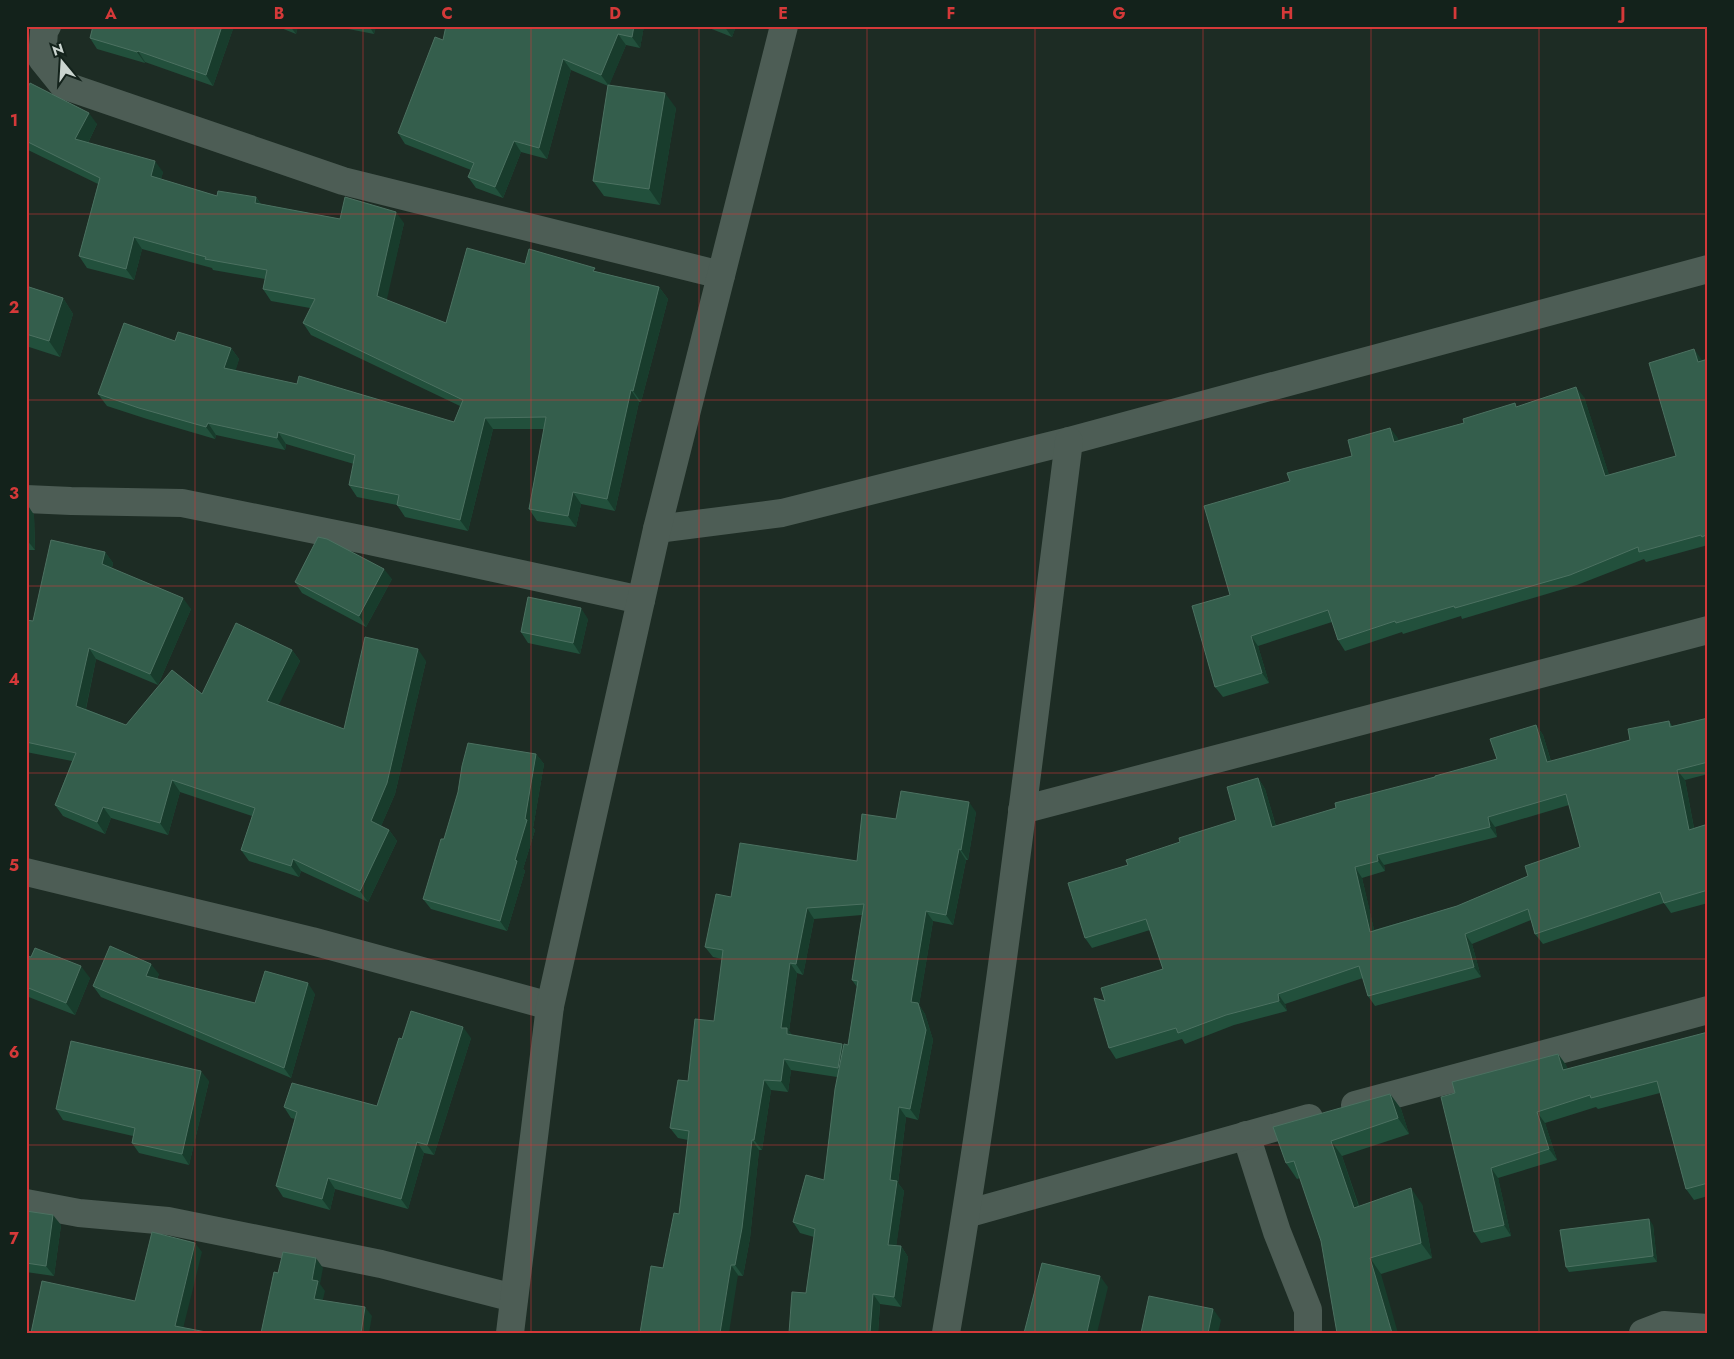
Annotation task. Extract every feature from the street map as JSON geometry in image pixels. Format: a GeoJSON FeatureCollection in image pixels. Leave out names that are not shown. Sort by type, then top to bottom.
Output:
{"type":"FeatureCollection","features":[{"type":"Feature","properties":{"kind":"street"},"geometry":{"type":"LineString","coordinates":[[47,26],[44,31],[42,59],[63,85],[343,181],[721,276]]}},
{"type":"Feature","properties":{"kind":"street"},"geometry":{"type":"LineString","coordinates":[[510,1333],[550,1006],[657,529],[784,26]]}},
{"type":"Feature","properties":{"kind":"street"},"geometry":{"type":"LineString","coordinates":[[657,529],[782,513],[1069,441],[1708,269]]}},
{"type":"Feature","properties":{"kind":"street"},"geometry":{"type":"LineString","coordinates":[[946,1333],[966,1214],[1022,810],[1069,441]]}},
{"type":"Feature","properties":{"kind":"street"},"geometry":{"type":"LineString","coordinates":[[26,498],[71,501],[182,503],[370,541],[641,600]]}},
{"type":"Feature","properties":{"kind":"street"},"geometry":{"type":"LineString","coordinates":[[1022,810],[1708,630]]}},
{"type":"Feature","properties":{"kind":"street"},"geometry":{"type":"LineString","coordinates":[[26,872],[312,941],[550,1006]]}},
{"type":"Feature","properties":{"kind":"street"},"geometry":{"type":"LineString","coordinates":[[966,1214],[1246,1135],[1708,1010]]}},
{"type":"Feature","properties":{"kind":"street"},"geometry":{"type":"LineString","coordinates":[[1246,1135],[1277,1232],[1308,1310],[1308,1333]]}},
{"type":"Feature","properties":{"kind":"street"},"geometry":{"type":"LineString","coordinates":[[26,1203],[79,1213],[168,1221],[381,1264],[514,1298]]}},
{"type":"Feature","properties":{"kind":"street"},"geometry":{"type":"LineString","coordinates":[[1643,1333],[1664,1325],[1708,1328]]}},
{"type":"Feature","properties":{"kind":"building"},"geometry":{"type":"Polygon","coordinates":[[[93,26],[222,26],[206,75],[138,51],[90,38],[93,26]]]}},
{"type":"Feature","properties":{"kind":"building"},"geometry":{"type":"Polygon","coordinates":[[[446,26],[634,26],[632,37],[618,34],[601,75],[563,59],[539,148],[514,141],[495,187],[468,177],[474,163],[398,133],[435,37],[443,40],[446,26]]]}},
{"type":"Feature","properties":{"kind":"building"},"geometry":{"type":"Polygon","coordinates":[[[30,83],[89,113],[75,139],[155,161],[151,176],[217,196],[218,191],[256,197],[255,203],[340,219],[345,197],[396,212],[377,296],[446,323],[467,248],[525,264],[529,249],[595,268],[593,271],[659,287],[633,391],[631,390],[607,499],[573,492],[568,516],[529,509],[546,417],[485,418],[460,520],[397,505],[399,495],[349,485],[355,455],[278,432],[277,438],[208,423],[206,427],[98,394],[124,323],[175,341],[178,332],[231,348],[224,368],[297,384],[299,376],[454,422],[463,400],[303,323],[315,299],[263,289],[267,270],[205,259],[206,257],[134,237],[126,269],[79,256],[100,178],[26,141],[26,91],[30,83]]]}},
{"type":"Feature","properties":{"kind":"building"},"geometry":{"type":"Polygon","coordinates":[[[608,85],[665,93],[649,189],[593,181],[608,85]]]}},
{"type":"Feature","properties":{"kind":"building"},"geometry":{"type":"Polygon","coordinates":[[[26,286],[63,298],[49,341],[26,334],[26,286]]]}},
{"type":"Feature","properties":{"kind":"building"},"geometry":{"type":"Polygon","coordinates":[[[1694,349],[1698,362],[1708,359],[1708,534],[1639,552],[1638,547],[1570,575],[1455,608],[1454,606],[1396,623],[1395,621],[1338,640],[1328,610],[1251,636],[1262,673],[1215,687],[1192,606],[1230,595],[1204,506],[1290,481],[1287,473],[1352,456],[1348,440],[1390,428],[1394,442],[1464,423],[1463,419],[1515,403],[1516,407],[1576,387],[1605,476],[1676,456],[1649,363],[1694,349]]]}},
{"type":"Feature","properties":{"kind":"building"},"geometry":{"type":"Polygon","coordinates":[[[27,504],[27,540],[26,540],[27,504]]]}},
{"type":"Feature","properties":{"kind":"building"},"geometry":{"type":"Polygon","coordinates":[[[318,537],[327,539],[384,569],[359,616],[295,582],[318,537]]]}},
{"type":"Feature","properties":{"kind":"building"},"geometry":{"type":"Polygon","coordinates":[[[51,540],[105,552],[102,564],[183,598],[150,674],[89,648],[76,706],[126,725],[172,670],[202,694],[236,623],[292,650],[267,701],[344,729],[365,637],[418,649],[387,783],[371,821],[389,830],[360,891],[293,859],[291,866],[241,850],[255,808],[172,780],[160,823],[103,807],[97,822],[55,805],[76,753],[26,742],[26,620],[33,621],[51,540]]]}},
{"type":"Feature","properties":{"kind":"building"},"geometry":{"type":"Polygon","coordinates":[[[528,597],[581,608],[573,643],[521,632],[528,597]]]}},
{"type":"Feature","properties":{"kind":"building"},"geometry":{"type":"Polygon","coordinates":[[[1708,718],[1708,762],[1677,770],[1689,830],[1708,824],[1708,890],[1664,903],[1660,892],[1535,934],[1528,909],[1465,934],[1474,967],[1368,996],[1359,966],[1278,994],[1279,1001],[1226,1015],[1178,1033],[1176,1028],[1109,1048],[1094,998],[1105,1001],[1101,988],[1163,969],[1146,919],[1085,938],[1068,883],[1128,865],[1126,860],[1180,842],[1179,838],[1236,820],[1227,787],[1258,778],[1272,827],[1336,808],[1335,803],[1497,759],[1490,739],[1536,725],[1547,762],[1630,740],[1628,729],[1669,721],[1670,727],[1708,718]],[[1566,794],[1488,817],[1490,827],[1377,855],[1378,861],[1355,867],[1370,932],[1457,906],[1528,876],[1525,866],[1580,847],[1566,794]]]}},
{"type":"Feature","properties":{"kind":"building"},"geometry":{"type":"Polygon","coordinates":[[[468,743],[536,754],[525,819],[527,820],[500,921],[423,899],[441,839],[444,839],[458,792],[468,743]]]}},
{"type":"Feature","properties":{"kind":"building"},"geometry":{"type":"Polygon","coordinates":[[[901,791],[969,802],[961,850],[959,849],[946,915],[926,911],[911,1002],[918,1003],[926,1030],[910,1109],[899,1107],[890,1180],[897,1181],[888,1245],[901,1246],[894,1297],[873,1294],[870,1333],[789,1333],[792,1292],[806,1293],[815,1229],[793,1222],[806,1175],[824,1180],[835,1089],[844,1044],[848,1045],[858,981],[852,980],[864,904],[807,908],[796,964],[790,963],[781,1028],[787,1028],[787,1034],[842,1044],[838,1068],[784,1059],[781,1081],[764,1080],[754,1140],[752,1140],[742,1228],[735,1265],[731,1265],[720,1333],[640,1333],[651,1266],[663,1268],[674,1213],[679,1214],[689,1131],[670,1128],[678,1080],[688,1081],[695,1019],[714,1021],[723,950],[705,947],[716,894],[731,897],[740,843],[857,861],[862,814],[896,819],[901,791]]]}},
{"type":"Feature","properties":{"kind":"building"},"geometry":{"type":"Polygon","coordinates":[[[110,946],[151,964],[146,976],[255,1003],[265,971],[308,983],[284,1068],[93,986],[110,946]]]}},
{"type":"Feature","properties":{"kind":"building"},"geometry":{"type":"Polygon","coordinates":[[[35,948],[81,966],[66,1003],[26,987],[26,956],[31,957],[35,948]]]}},
{"type":"Feature","properties":{"kind":"building"},"geometry":{"type":"Polygon","coordinates":[[[411,1011],[463,1027],[427,1145],[417,1142],[401,1199],[328,1178],[322,1199],[276,1186],[297,1112],[284,1107],[292,1083],[377,1106],[399,1038],[402,1039],[411,1011]]]}},
{"type":"Feature","properties":{"kind":"building"},"geometry":{"type":"Polygon","coordinates":[[[1708,1032],[1708,1183],[1686,1189],[1657,1081],[1591,1098],[1590,1095],[1537,1112],[1549,1149],[1491,1168],[1504,1225],[1474,1232],[1441,1097],[1455,1093],[1452,1082],[1558,1054],[1563,1070],[1708,1032]]]}},
{"type":"Feature","properties":{"kind":"building"},"geometry":{"type":"Polygon","coordinates":[[[71,1041],[201,1071],[182,1154],[132,1143],[135,1128],[56,1109],[71,1041]]]}},
{"type":"Feature","properties":{"kind":"building"},"geometry":{"type":"Polygon","coordinates":[[[1390,1094],[1398,1118],[1331,1141],[1354,1208],[1411,1188],[1421,1243],[1370,1258],[1392,1333],[1337,1333],[1321,1241],[1294,1161],[1286,1163],[1273,1127],[1390,1094]]]}},
{"type":"Feature","properties":{"kind":"building"},"geometry":{"type":"Polygon","coordinates":[[[26,1211],[53,1215],[46,1266],[26,1263],[26,1211]]]}},
{"type":"Feature","properties":{"kind":"building"},"geometry":{"type":"Polygon","coordinates":[[[1649,1219],[1653,1256],[1566,1267],[1560,1230],[1649,1219]]]}},
{"type":"Feature","properties":{"kind":"building"},"geometry":{"type":"Polygon","coordinates":[[[152,1232],[195,1243],[175,1326],[211,1333],[31,1333],[42,1281],[135,1301],[152,1232]]]}},
{"type":"Feature","properties":{"kind":"building"},"geometry":{"type":"Polygon","coordinates":[[[283,1252],[316,1258],[312,1280],[318,1281],[314,1299],[365,1307],[361,1333],[261,1333],[274,1272],[278,1273],[283,1252]]]}},
{"type":"Feature","properties":{"kind":"building"},"geometry":{"type":"Polygon","coordinates":[[[1042,1263],[1100,1276],[1087,1332],[1092,1333],[1024,1333],[1042,1263]]]}},
{"type":"Feature","properties":{"kind":"building"},"geometry":{"type":"Polygon","coordinates":[[[1149,1296],[1213,1309],[1208,1333],[1141,1333],[1149,1296]]]}}]}
